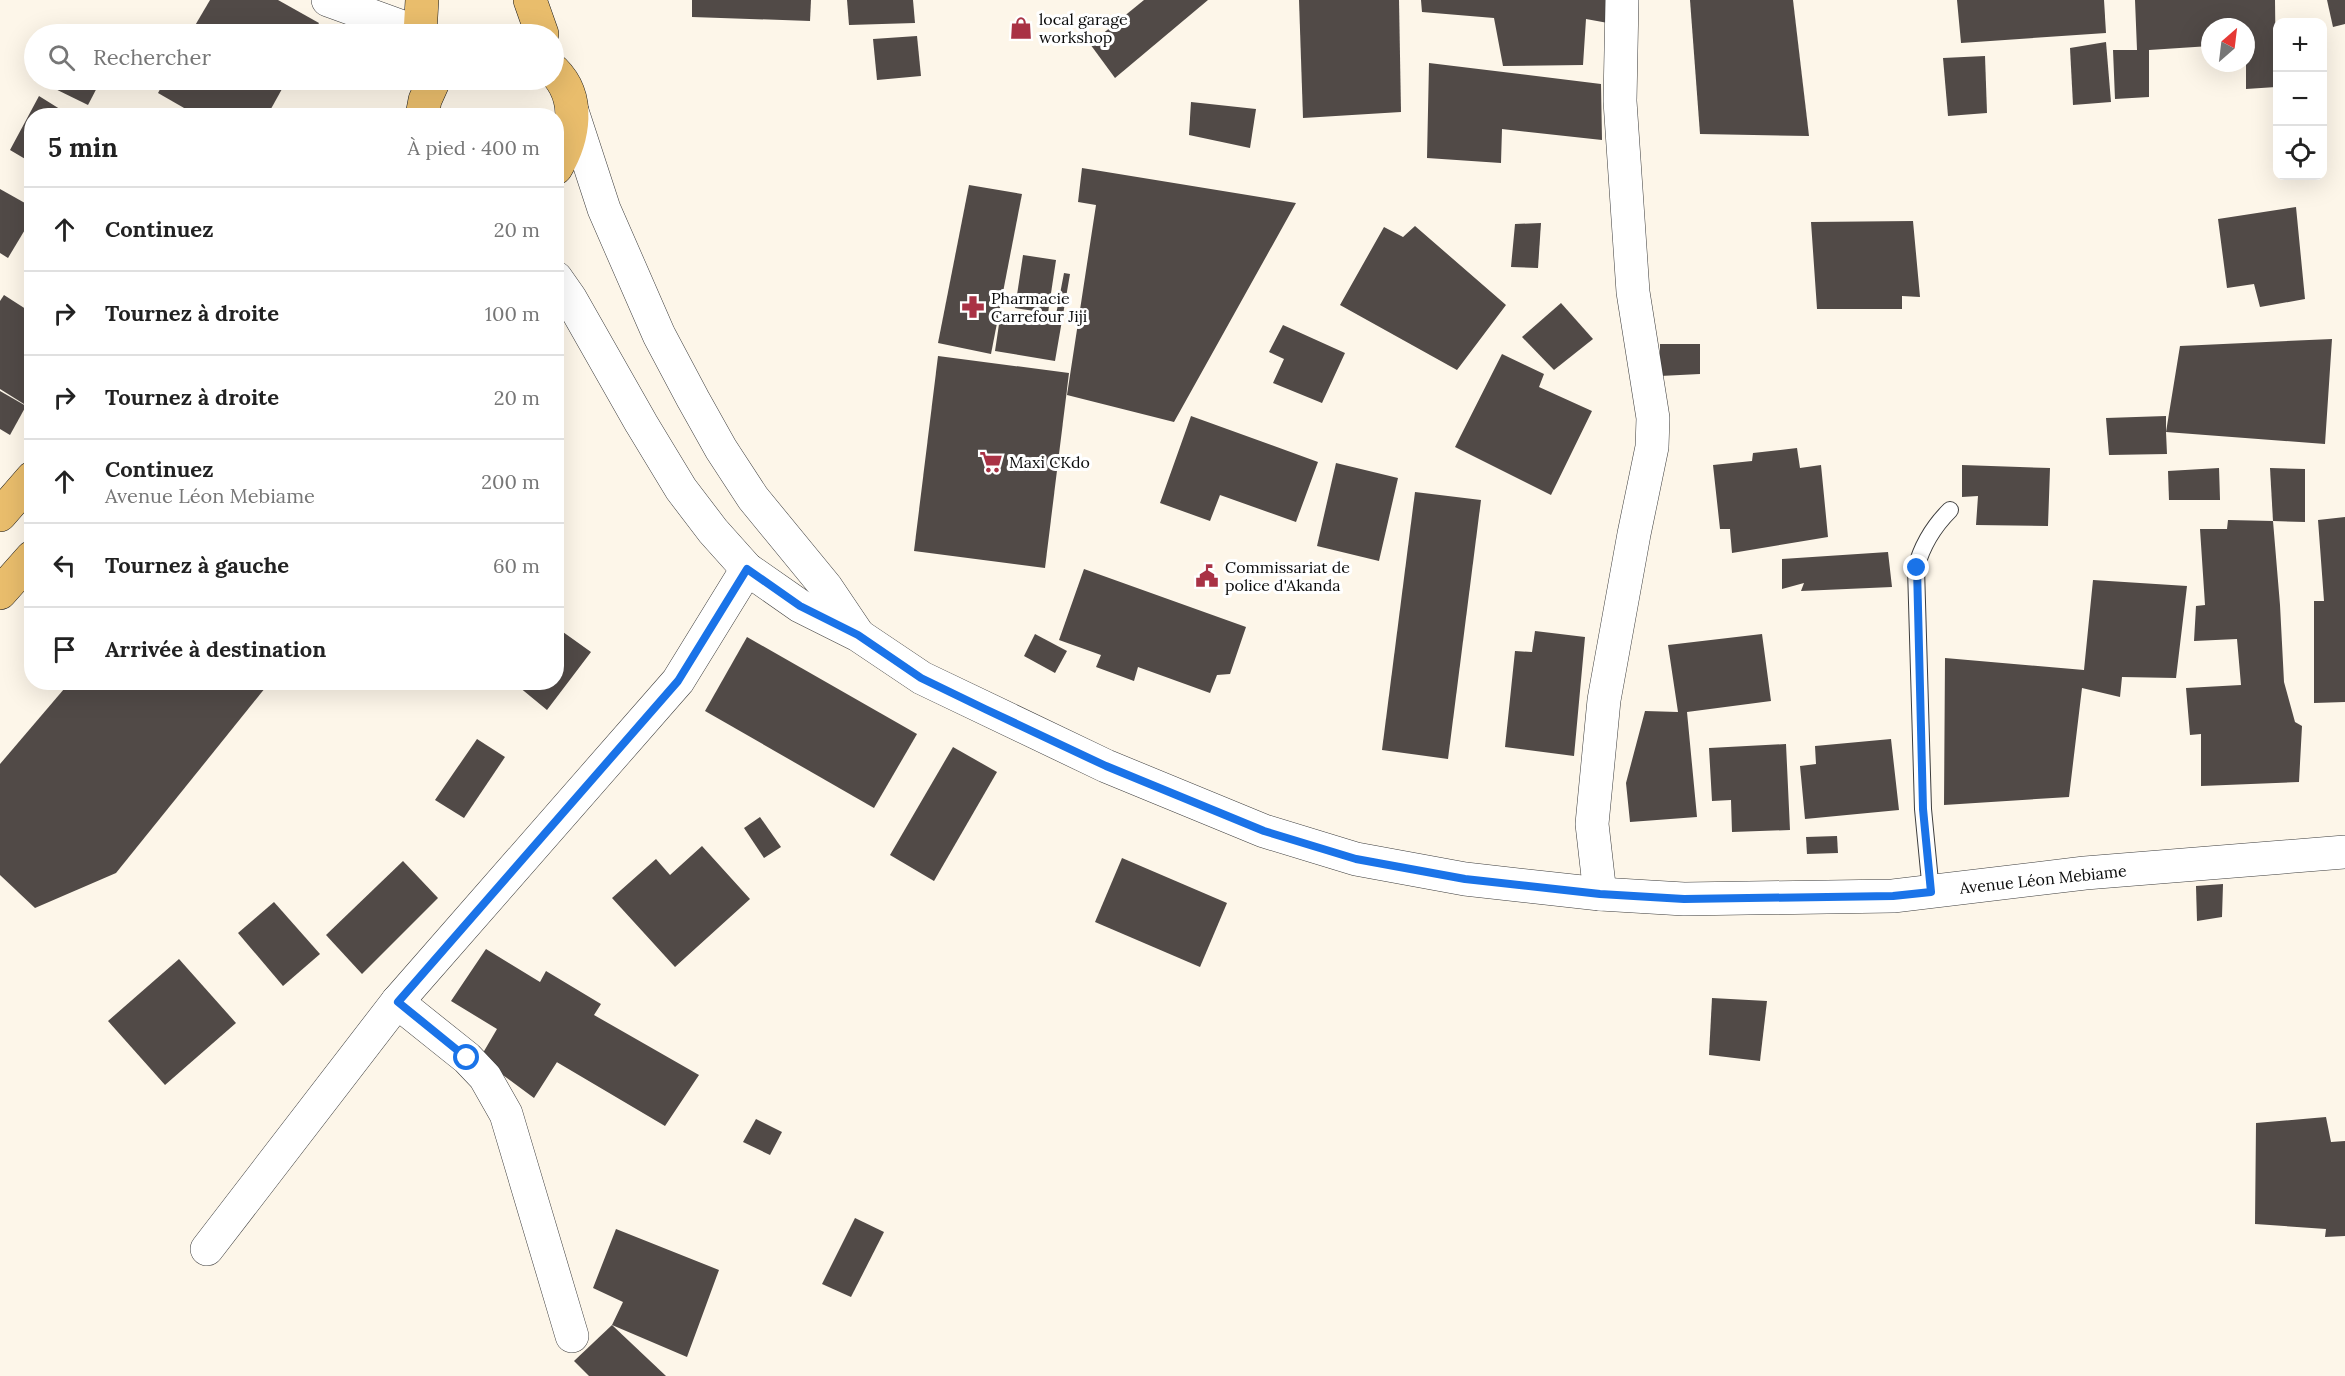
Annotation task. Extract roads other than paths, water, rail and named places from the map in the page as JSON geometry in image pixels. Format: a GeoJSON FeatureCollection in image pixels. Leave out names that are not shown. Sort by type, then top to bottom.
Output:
{"type":"FeatureCollection","features":[{"type":"Feature","properties":{"kind":"main road"},"geometry":{"type":"LineString","coordinates":[[420,24],[422,0]]}},
{"type":"Feature","properties":{"kind":"main road"},"geometry":{"type":"LineString","coordinates":[[530,0],[538,24]]}},
{"type":"Feature","properties":{"kind":"main road"},"geometry":{"type":"LineString","coordinates":[[564,86],[572,111],[572,132],[564,156]]}},
{"type":"Feature","properties":{"kind":"main road"},"geometry":{"type":"LineString","coordinates":[[0,515],[24,487]]}},
{"type":"Feature","properties":{"kind":"main road"},"geometry":{"type":"LineString","coordinates":[[0,593],[24,566]]}},
{"type":"Feature","properties":{"kind":"street"},"geometry":{"type":"LineString","coordinates":[[328,0],[392,24]]}},
{"type":"Feature","properties":{"kind":"street"},"geometry":{"type":"LineString","coordinates":[[1600,894],[1592,824],[1605,700],[1634,534],[1652,447],[1653,418],[1634,292],[1620,101],[1622,0]]}},
{"type":"Feature","properties":{"kind":"street"},"geometry":{"type":"LineString","coordinates":[[572,111],[604,209],[659,334],[693,399],[721,449],[753,498],[826,587],[858,635]]}},
{"type":"Feature","properties":{"kind":"street"},"geometry":{"type":"LineString","coordinates":[[564,289],[640,423],[681,489],[713,531],[747,569],[800,606],[858,635]]}},
{"type":"Feature","properties":{"kind":"street"},"geometry":{"type":"LineString","coordinates":[[207,1249],[398,1002],[678,681],[747,569]]}},
{"type":"Feature","properties":{"kind":"street","name":"Avenue Léon Mebiame"},"geometry":{"type":"LineString","coordinates":[[858,635],[921,678],[974,704],[1106,766],[1264,831],[1356,859],[1465,879],[1600,894],[1684,899],[1893,896],[2085,873],[2345,852]]}},
{"type":"Feature","properties":{"kind":"street"},"geometry":{"type":"LineString","coordinates":[[398,1002],[467,1058],[485,1077],[506,1114],[572,1336]]}},
{"type":"Feature","properties":{"kind":"lane"},"geometry":{"type":"LineString","coordinates":[[1931,892],[1923,809],[1917,568],[1920,551],[1950,510]]}},
{"type":"Feature","properties":{"kind":"place","name":"local garage workshop"},"geometry":{"type":"Point","coordinates":[1021,28]}},
{"type":"Feature","properties":{"kind":"place","name":"Pharmacie Carrefour Jiji"},"geometry":{"type":"Point","coordinates":[973,307]}},
{"type":"Feature","properties":{"kind":"place","name":"Maxi CKdo"},"geometry":{"type":"Point","coordinates":[991,462]}},
{"type":"Feature","properties":{"kind":"place","name":"Commissariat de police d'Akanda"},"geometry":{"type":"Point","coordinates":[1207,576]}}]}
